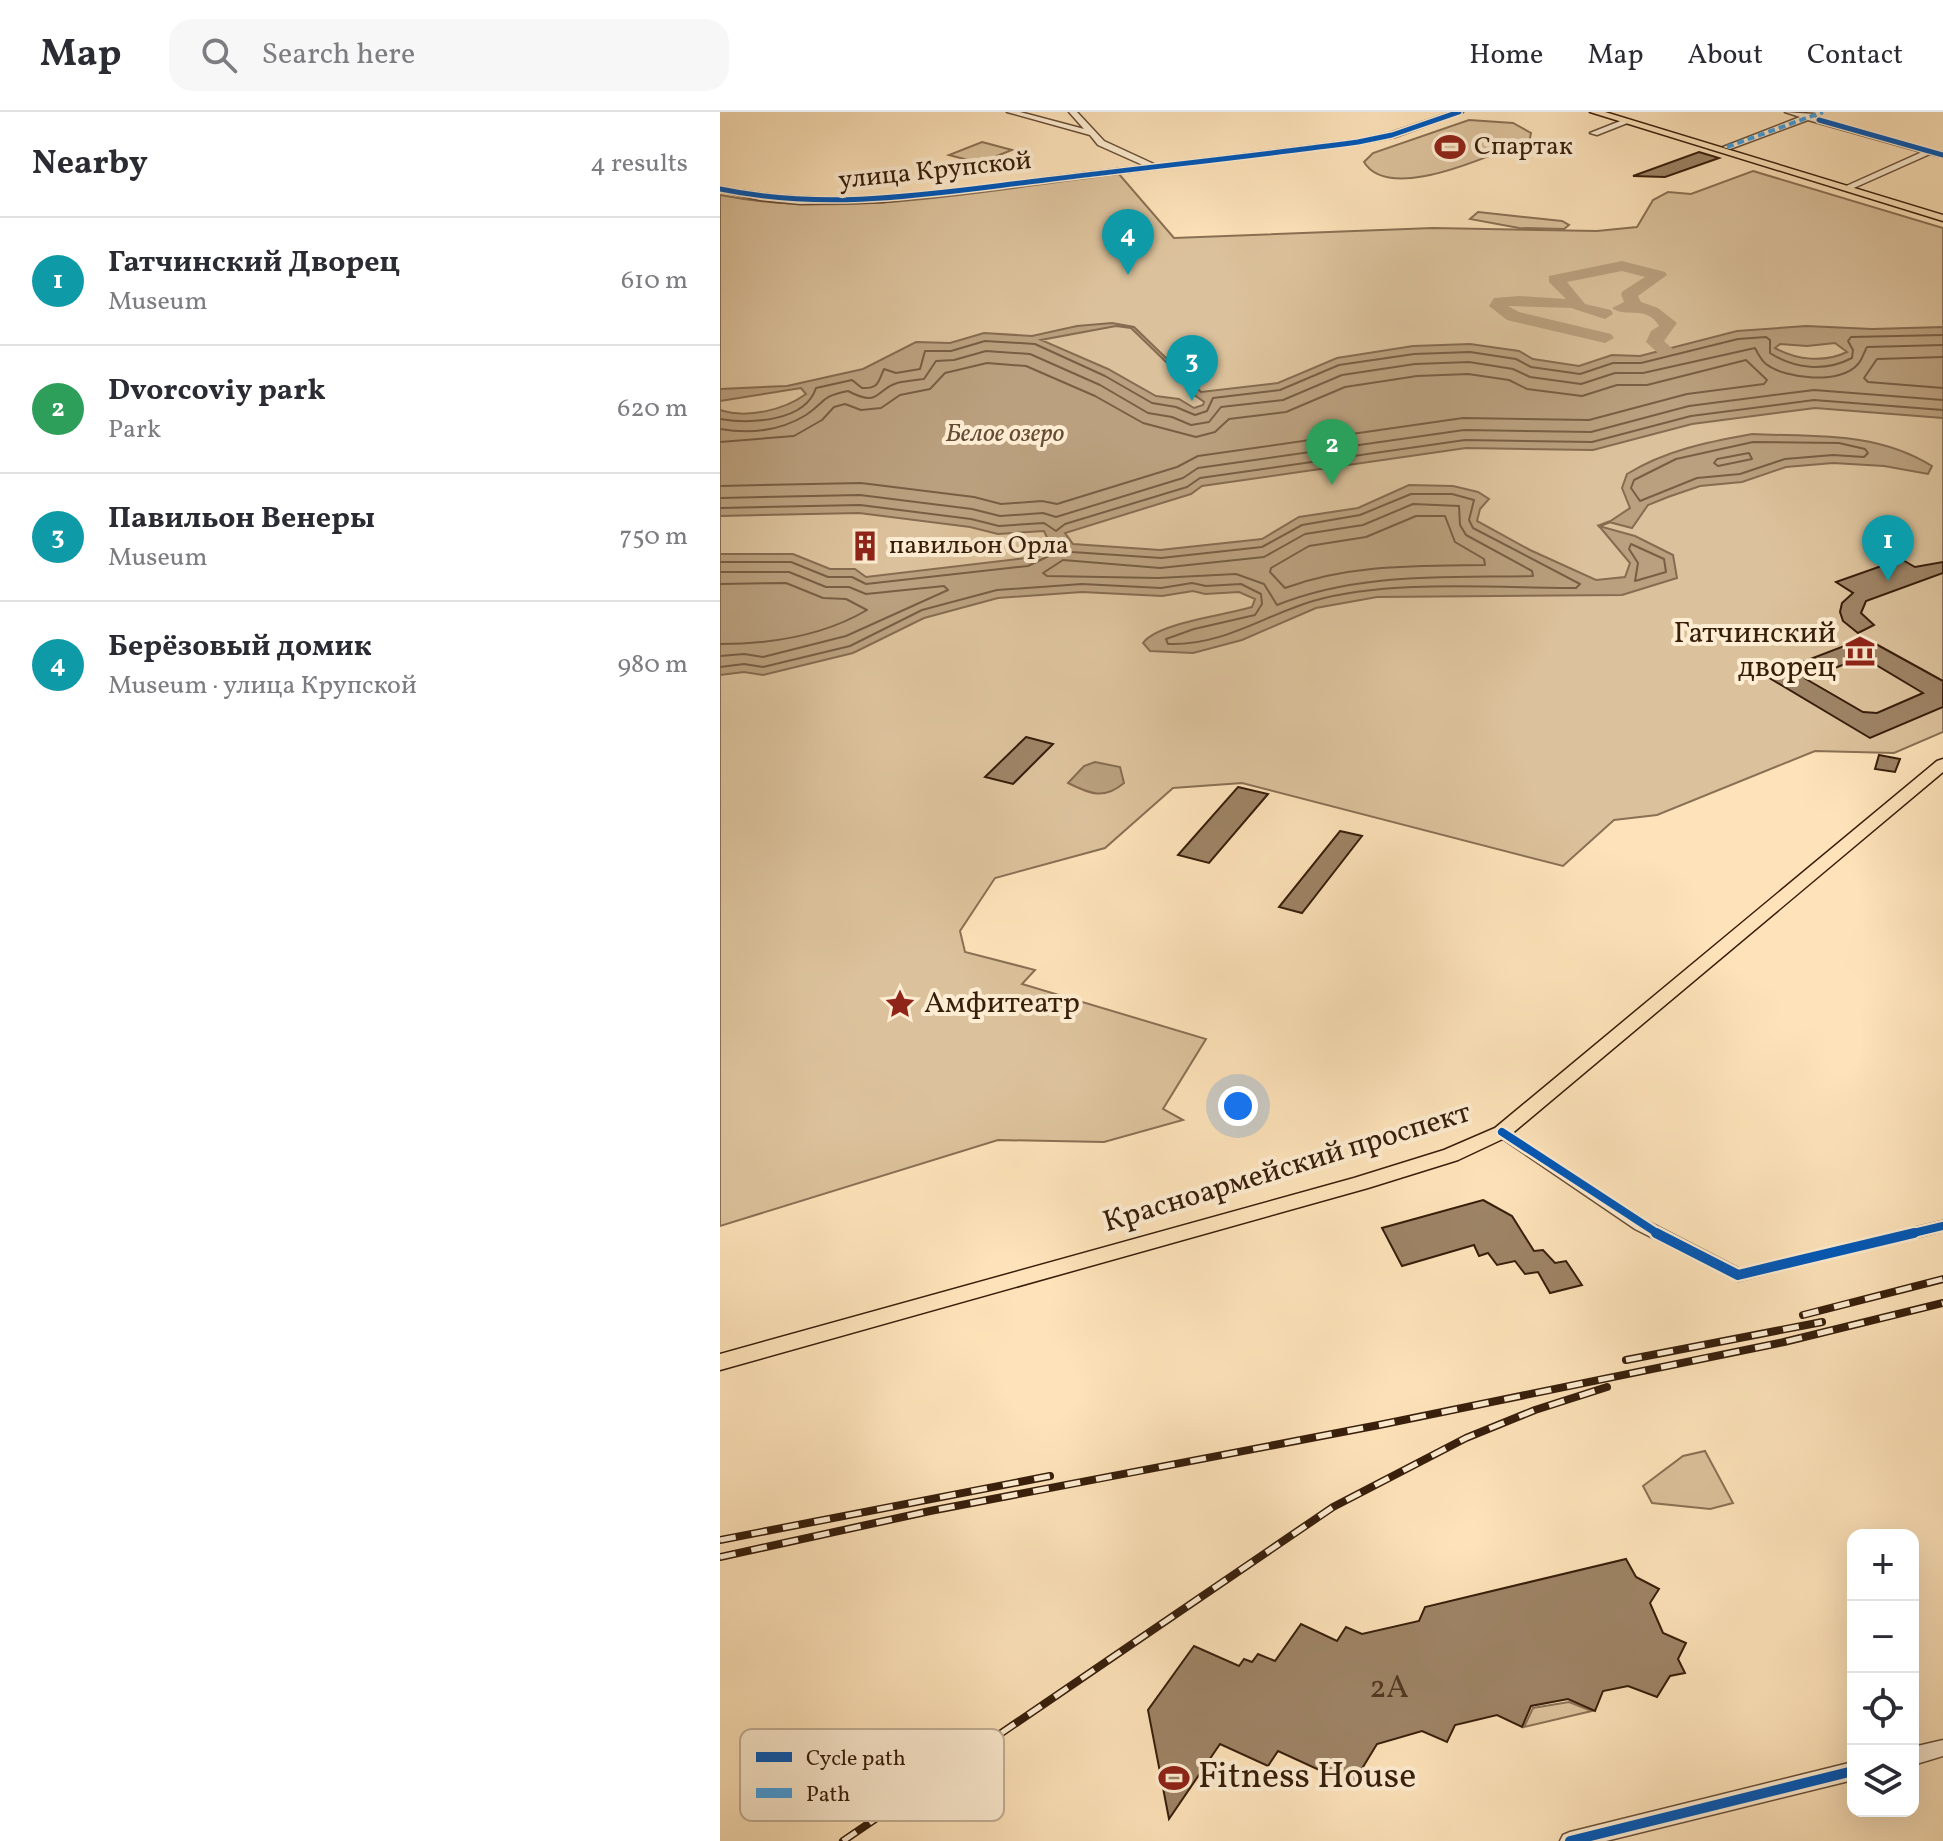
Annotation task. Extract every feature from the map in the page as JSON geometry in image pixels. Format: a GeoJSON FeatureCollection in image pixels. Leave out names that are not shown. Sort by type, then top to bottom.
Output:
{"type":"FeatureCollection","features":[{"type":"Feature","properties":{"kind":"main road"},"geometry":{"type":"LineString","coordinates":[[1595,112],[1943,218]]}},
{"type":"Feature","properties":{"kind":"main road","name":"Красноармейский проспект"},"geometry":{"type":"LineString","coordinates":[[720,1362],[1361,1183],[1451,1155],[1502,1132],[1943,764]]}},
{"type":"Feature","properties":{"kind":"street"},"geometry":{"type":"LineString","coordinates":[[1011,112],[1091,133]]}},
{"type":"Feature","properties":{"kind":"street"},"geometry":{"type":"LineString","coordinates":[[1073,112],[1101,143],[1154,167]]}},
{"type":"Feature","properties":{"kind":"street","name":"улица Крупской"},"geometry":{"type":"LineString","coordinates":[[720,189],[777,200],[861,201],[1370,140],[1459,112]]}},
{"type":"Feature","properties":{"kind":"street"},"geometry":{"type":"LineString","coordinates":[[1789,112],[1821,116],[1943,155]]}},
{"type":"Feature","properties":{"kind":"street"},"geometry":{"type":"LineString","coordinates":[[1727,147],[1804,116]]}},
{"type":"Feature","properties":{"kind":"street"},"geometry":{"type":"LineString","coordinates":[[1594,133],[1626,122]]}},
{"type":"Feature","properties":{"kind":"street"},"geometry":{"type":"LineString","coordinates":[[1069,127],[1083,124]]}},
{"type":"Feature","properties":{"kind":"street"},"geometry":{"type":"LineString","coordinates":[[1847,189],[1930,151]]}},
{"type":"Feature","properties":{"kind":"street"},"geometry":{"type":"LineString","coordinates":[[1502,1132],[1641,1225],[1738,1275],[1943,1226]]}},
{"type":"Feature","properties":{"kind":"street"},"geometry":{"type":"LineString","coordinates":[[1919,1754],[1943,1748]]}},
{"type":"Feature","properties":{"kind":"street"},"geometry":{"type":"LineString","coordinates":[[1570,1841],[1847,1772]]}},
{"type":"Feature","properties":{"kind":"shaded area","name":"Спартак"},"geometry":{"type":"Polygon","coordinates":[[[1469,120],[1513,123],[1531,133],[1530,138],[1476,161],[1424,176],[1388,177],[1374,172],[1364,162],[1373,153],[1469,120]]]}},
{"type":"Feature","properties":{"kind":"shaded area"},"geometry":{"type":"Polygon","coordinates":[[[982,142],[1012,150],[979,163],[949,155],[982,142]]]}},
{"type":"Feature","properties":{"kind":"shaded area"},"geometry":{"type":"Polygon","coordinates":[[[1753,171],[1943,228],[1943,732],[1894,753],[1815,751],[1657,815],[1614,820],[1563,866],[1242,783],[1173,788],[1105,848],[995,878],[960,931],[965,952],[1035,970],[1022,984],[1206,1039],[1163,1109],[1183,1120],[1104,1142],[998,1140],[720,1226],[720,195],[768,202],[868,203],[919,200],[1119,174],[1174,238],[1433,228],[1597,231],[1637,227],[1653,200],[1668,192],[1691,194],[1753,171]]]}},
{"type":"Feature","properties":{"kind":"shaded area"},"geometry":{"type":"Polygon","coordinates":[[[1478,212],[1562,221],[1569,225],[1564,229],[1519,228],[1470,219],[1478,212]]]}},
{"type":"Feature","properties":{"kind":"shaded area"},"geometry":{"type":"Polygon","coordinates":[[[1705,1451],[1733,1503],[1710,1509],[1652,1503],[1643,1486],[1683,1456],[1705,1451]]]}},
{"type":"Feature","properties":{"kind":"shaded area"},"geometry":{"type":"Polygon","coordinates":[[[1569,1702],[1592,1711],[1524,1727],[1533,1708],[1569,1702]]]}},
{"type":"Feature","properties":{"kind":"water","name":"Белое озеро"},"geometry":{"type":"Polygon","coordinates":[[[1112,323],[1134,327],[1201,392],[1278,383],[1337,358],[1413,346],[1470,344],[1519,351],[1533,359],[1579,366],[1612,355],[1640,356],[1737,331],[1806,326],[1872,329],[1943,327],[1943,418],[1815,408],[1692,424],[1593,450],[1466,448],[1202,486],[1191,494],[1065,533],[1073,544],[1160,550],[1262,539],[1299,517],[1358,508],[1409,485],[1453,486],[1478,492],[1489,499],[1480,509],[1477,521],[1530,550],[1596,580],[1625,577],[1630,563],[1599,526],[1635,536],[1673,555],[1677,578],[1622,595],[1377,597],[1316,608],[1242,640],[1193,653],[1150,651],[1143,643],[1162,630],[1177,625],[1252,607],[1255,599],[1239,592],[1205,594],[1193,591],[1162,596],[1082,592],[998,598],[924,618],[853,653],[763,675],[744,672],[720,675],[720,554],[793,554],[830,569],[855,569],[866,577],[1026,558],[1051,546],[1044,531],[998,534],[970,527],[859,513],[720,516],[720,410],[742,414],[765,411],[787,405],[806,394],[801,388],[720,401],[720,389],[787,386],[863,369],[916,342],[950,343],[984,333],[1032,336],[1077,326],[1112,323]],[[1116,326],[1041,340],[1108,369],[1156,396],[1179,399],[1194,408],[1203,405],[1204,402],[1193,394],[1196,391],[1131,328],[1116,326]],[[1835,343],[1807,346],[1780,344],[1775,348],[1811,359],[1829,358],[1847,352],[1835,343]]]}},
{"type":"Feature","properties":{"kind":"water"},"geometry":{"type":"Polygon","coordinates":[[[1752,434],[1867,441],[1911,455],[1932,466],[1928,474],[1884,466],[1833,463],[1786,467],[1742,482],[1700,486],[1668,497],[1648,505],[1632,528],[1609,522],[1630,508],[1622,488],[1627,474],[1672,453],[1752,434]]]}},
{"type":"Feature","properties":{"kind":"water"},"geometry":{"type":"Polygon","coordinates":[[[1095,762],[1120,767],[1124,783],[1110,792],[1097,794],[1068,783],[1084,766],[1095,762]]]}},
{"type":"Feature","properties":{"kind":"building"},"geometry":{"type":"Polygon","coordinates":[[[1699,152],[1719,158],[1665,177],[1633,176],[1699,152]]]}},
{"type":"Feature","properties":{"kind":"building"},"geometry":{"type":"Polygon","coordinates":[[[1901,559],[1915,567],[1943,562],[1943,573],[1866,601],[1861,613],[1874,625],[1858,633],[1843,621],[1840,612],[1842,603],[1853,593],[1836,582],[1901,559]]]}},
{"type":"Feature","properties":{"kind":"building","name":"Гатчинский дворец"},"geometry":{"type":"Polygon","coordinates":[[[1865,638],[1943,681],[1943,707],[1870,738],[1766,676],[1865,638]],[[1858,659],[1806,679],[1863,712],[1877,713],[1923,693],[1871,662],[1858,659]]]}},
{"type":"Feature","properties":{"kind":"building"},"geometry":{"type":"Polygon","coordinates":[[[1026,737],[1053,744],[1013,784],[985,777],[1026,737]]]}},
{"type":"Feature","properties":{"kind":"building"},"geometry":{"type":"Polygon","coordinates":[[[1879,755],[1900,759],[1895,772],[1875,769],[1879,755]]]}},
{"type":"Feature","properties":{"kind":"building"},"geometry":{"type":"Polygon","coordinates":[[[1238,787],[1268,794],[1209,863],[1178,855],[1238,787]]]}},
{"type":"Feature","properties":{"kind":"building"},"geometry":{"type":"Polygon","coordinates":[[[1340,831],[1362,836],[1302,913],[1279,907],[1340,831]]]}},
{"type":"Feature","properties":{"kind":"building"},"geometry":{"type":"Polygon","coordinates":[[[1483,1200],[1512,1216],[1534,1251],[1543,1250],[1555,1263],[1566,1261],[1582,1285],[1550,1293],[1538,1272],[1525,1274],[1515,1261],[1497,1265],[1488,1253],[1479,1256],[1474,1245],[1402,1266],[1382,1228],[1483,1200]]]}},
{"type":"Feature","properties":{"kind":"building"},"geometry":{"type":"Polygon","coordinates":[[[1626,1559],[1636,1577],[1659,1589],[1650,1603],[1663,1633],[1686,1643],[1678,1659],[1685,1673],[1670,1676],[1657,1697],[1628,1686],[1603,1691],[1595,1711],[1568,1699],[1531,1706],[1522,1727],[1497,1715],[1455,1725],[1447,1742],[1422,1731],[1377,1744],[1352,1785],[1278,1751],[1268,1766],[1220,1744],[1169,1819],[1148,1710],[1194,1646],[1239,1666],[1244,1659],[1252,1662],[1258,1654],[1275,1661],[1301,1624],[1337,1641],[1346,1627],[1362,1634],[1419,1621],[1425,1607],[1626,1559]]]}},
{"type":"Feature","properties":{"kind":"waterway"},"geometry":{"type":"LineString","coordinates":[[1605,314],[1578,307],[1572,295],[1555,279],[1622,266],[1659,275],[1629,294],[1634,306]]}},
{"type":"Feature","properties":{"kind":"waterway"},"geometry":{"type":"LineString","coordinates":[[1575,303],[1509,301],[1500,302],[1497,306],[1513,316],[1605,338]]}},
{"type":"Feature","properties":{"kind":"waterway"},"geometry":{"type":"LineString","coordinates":[[1620,308],[1634,306]]}},
{"type":"Feature","properties":{"kind":"waterway"},"geometry":{"type":"LineString","coordinates":[[1634,306],[1658,314],[1669,323],[1667,329],[1657,335],[1655,342],[1665,350]]}},
{"type":"Feature","properties":{"kind":"waterway"},"geometry":{"type":"LineString","coordinates":[[1599,526],[1609,522]]}},
{"type":"Feature","properties":{"kind":"railway"},"geometry":{"type":"LineString","coordinates":[[1803,1315],[1943,1279]]}},
{"type":"Feature","properties":{"kind":"railway"},"geometry":{"type":"LineString","coordinates":[[720,1557],[930,1511],[1379,1425],[1784,1342],[1943,1303]]}},
{"type":"Feature","properties":{"kind":"railway"},"geometry":{"type":"LineString","coordinates":[[1626,1360],[1822,1322]]}},
{"type":"Feature","properties":{"kind":"railway"},"geometry":{"type":"LineString","coordinates":[[1004,1731],[1333,1507],[1466,1438],[1535,1410],[1607,1387]]}},
{"type":"Feature","properties":{"kind":"railway"},"geometry":{"type":"LineString","coordinates":[[720,1540],[1050,1476]]}},
{"type":"Feature","properties":{"kind":"railway"},"geometry":{"type":"LineString","coordinates":[[843,1841],[872,1821]]}},
{"type":"Feature","properties":{"kind":"marked path"},"geometry":{"type":"LineString","coordinates":[[1727,147],[1823,112]]}},
{"type":"Feature","properties":{"kind":"cycle path"},"geometry":{"type":"LineString","coordinates":[[720,189],[800,201],[841,202],[923,196],[1358,142],[1392,135],[1459,112]]}},
{"type":"Feature","properties":{"kind":"cycle path"},"geometry":{"type":"LineString","coordinates":[[1819,120],[1943,155]]}},
{"type":"Feature","properties":{"kind":"cycle path"},"geometry":{"type":"LineString","coordinates":[[1502,1132],[1641,1225],[1738,1275],[1943,1226]]}},
{"type":"Feature","properties":{"kind":"cycle path"},"geometry":{"type":"LineString","coordinates":[[1570,1841],[1847,1772]]}},
{"type":"Feature","properties":{"kind":"place","name":"Спартак"},"geometry":{"type":"Point","coordinates":[1450,147]}},
{"type":"Feature","properties":{"kind":"place","name":"Берёзовый домик"},"geometry":{"type":"Point","coordinates":[1128,275]}},
{"type":"Feature","properties":{"kind":"place","name":"Павильон Венеры"},"geometry":{"type":"Point","coordinates":[1192,401]}},
{"type":"Feature","properties":{"kind":"place","name":"Dvorcoviy park"},"geometry":{"type":"Point","coordinates":[1332,485]}},
{"type":"Feature","properties":{"kind":"place","name":"павильон Орла"},"geometry":{"type":"Point","coordinates":[865,546]}},
{"type":"Feature","properties":{"kind":"place","name":"Гатчинский Дворец"},"geometry":{"type":"Point","coordinates":[1888,581]}},
{"type":"Feature","properties":{"kind":"place","name":"Гатчинский дворец"},"geometry":{"type":"Point","coordinates":[1860,651]}},
{"type":"Feature","properties":{"kind":"place","name":"Амфитеатр"},"geometry":{"type":"Point","coordinates":[900,1004]}},
{"type":"Feature","properties":{"kind":"place","name":"Fitness House"},"geometry":{"type":"Point","coordinates":[1174,1778]}}]}
